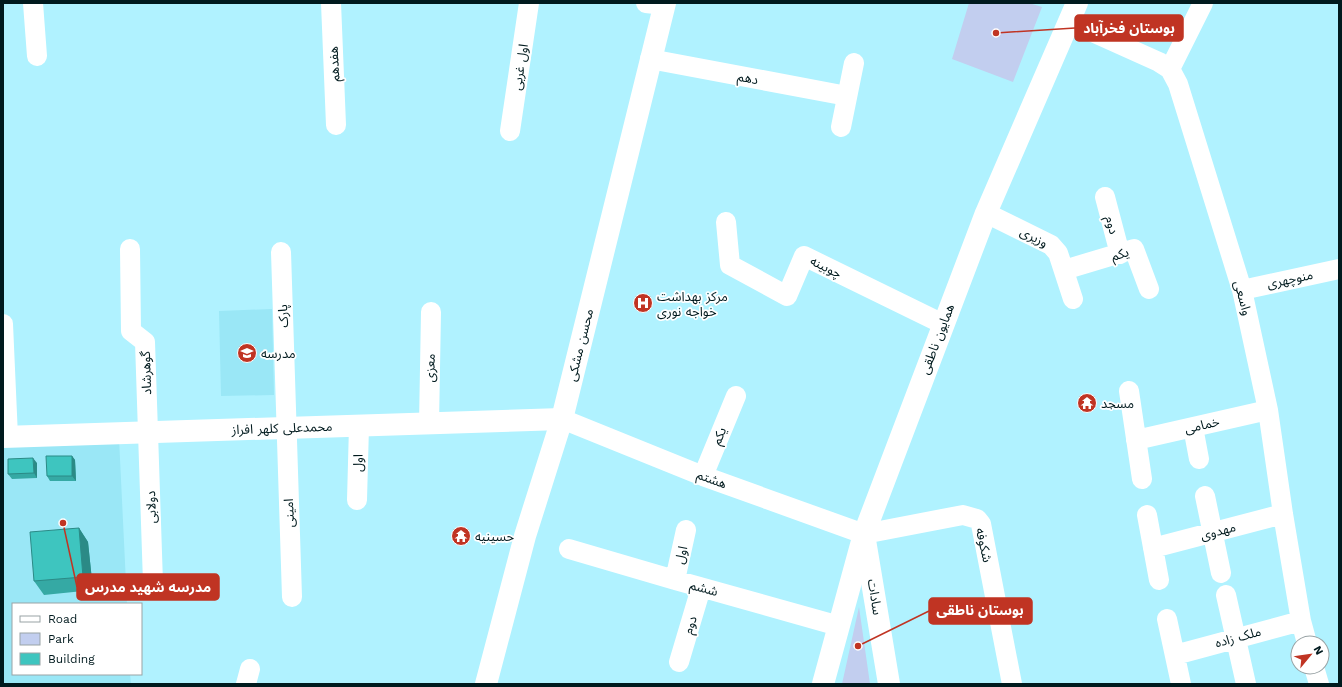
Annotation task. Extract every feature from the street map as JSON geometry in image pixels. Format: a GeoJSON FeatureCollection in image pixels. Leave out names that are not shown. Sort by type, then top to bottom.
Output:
{"type":"FeatureCollection","features":[{"type":"Feature","properties":{"kind":"main road","name":"محسن مشکی"},"geometry":{"type":"LineString","coordinates":[[486,684],[525,536],[562,419],[650,59],[658,4]]}},
{"type":"Feature","properties":{"kind":"main road","name":"همایون ناطقی"},"geometry":{"type":"LineString","coordinates":[[823,684],[864,534],[986,213],[1074,12]]}},
{"type":"Feature","properties":{"kind":"main road","name":"محمدعلی کلهر افراز"},"geometry":{"type":"LineString","coordinates":[[5,437],[562,419]]}},
{"type":"Feature","properties":{"kind":"main road","name":"سادات"},"geometry":{"type":"LineString","coordinates":[[864,534],[889,684]]}},
{"type":"Feature","properties":{"kind":"street"},"geometry":{"type":"LineString","coordinates":[[33,3],[38,56]]}},
{"type":"Feature","properties":{"kind":"street","name":"هفدهم"},"geometry":{"type":"LineString","coordinates":[[331,3],[336,125]]}},
{"type":"Feature","properties":{"kind":"street","name":"اول غربی"},"geometry":{"type":"LineString","coordinates":[[510,131],[529,3]]}},
{"type":"Feature","properties":{"kind":"street"},"geometry":{"type":"LineString","coordinates":[[1074,12],[1170,69],[1203,3]]}},
{"type":"Feature","properties":{"kind":"street","name":"دهم"},"geometry":{"type":"LineString","coordinates":[[650,59],[847,96]]}},
{"type":"Feature","properties":{"kind":"street"},"geometry":{"type":"LineString","coordinates":[[841,127],[854,63]]}},
{"type":"Feature","properties":{"kind":"street","name":"واسعی"},"geometry":{"type":"LineString","coordinates":[[1170,69],[1178,84],[1242,290],[1268,410],[1283,514],[1301,621],[1305,635]]}},
{"type":"Feature","properties":{"kind":"street","name":"دوم"},"geometry":{"type":"LineString","coordinates":[[1105,196],[1120,254]]}},
{"type":"Feature","properties":{"kind":"street","name":"وزیری"},"geometry":{"type":"LineString","coordinates":[[986,213],[1051,245],[1058,253],[1073,299]]}},
{"type":"Feature","properties":{"kind":"street","name":"چوبینه"},"geometry":{"type":"LineString","coordinates":[[726,222],[730,265],[787,296],[804,256],[943,324]]}},
{"type":"Feature","properties":{"kind":"street","name":"گوهرشاد"},"geometry":{"type":"LineString","coordinates":[[130,249],[131,331],[145,342],[149,432]]}},
{"type":"Feature","properties":{"kind":"street","name":"یکم"},"geometry":{"type":"LineString","coordinates":[[1064,270],[1134,249],[1149,289]]}},
{"type":"Feature","properties":{"kind":"street","name":"پارک"},"geometry":{"type":"LineString","coordinates":[[281,252],[287,428]]}},
{"type":"Feature","properties":{"kind":"street","name":"منوچهری"},"geometry":{"type":"LineString","coordinates":[[1242,290],[1339,269]]}},
{"type":"Feature","properties":{"kind":"street","name":"معزی"},"geometry":{"type":"LineString","coordinates":[[429,424],[431,312]]}},
{"type":"Feature","properties":{"kind":"street"},"geometry":{"type":"LineString","coordinates":[[3,324],[5,437]]}},
{"type":"Feature","properties":{"kind":"street"},"geometry":{"type":"LineString","coordinates":[[1129,391],[1142,479]]}},
{"type":"Feature","properties":{"kind":"street","name":"یکم"},"geometry":{"type":"LineString","coordinates":[[703,476],[736,396]]}},
{"type":"Feature","properties":{"kind":"street","name":"خمامی"},"geometry":{"type":"LineString","coordinates":[[1136,440],[1268,410]]}},
{"type":"Feature","properties":{"kind":"street","name":"هشتم"},"geometry":{"type":"LineString","coordinates":[[562,419],[703,476],[864,534]]}},
{"type":"Feature","properties":{"kind":"street","name":"اول"},"geometry":{"type":"LineString","coordinates":[[357,500],[359,426]]}},
{"type":"Feature","properties":{"kind":"street"},"geometry":{"type":"LineString","coordinates":[[1193,427],[1200,459]]}},
{"type":"Feature","properties":{"kind":"street","name":"امینی"},"geometry":{"type":"LineString","coordinates":[[287,428],[292,597]]}},
{"type":"Feature","properties":{"kind":"street","name":"دولابی"},"geometry":{"type":"LineString","coordinates":[[149,432],[153,582]]}},
{"type":"Feature","properties":{"kind":"street"},"geometry":{"type":"LineString","coordinates":[[1205,496],[1221,572]]}},
{"type":"Feature","properties":{"kind":"street","name":"مهدوی"},"geometry":{"type":"LineString","coordinates":[[1153,548],[1283,514]]}},
{"type":"Feature","properties":{"kind":"street"},"geometry":{"type":"LineString","coordinates":[[1147,515],[1158,580]]}},
{"type":"Feature","properties":{"kind":"street","name":"شکوفه"},"geometry":{"type":"LineString","coordinates":[[864,534],[964,516],[977,519],[981,524],[1012,684]]}},
{"type":"Feature","properties":{"kind":"street","name":"اول"},"geometry":{"type":"LineString","coordinates":[[675,580],[686,530]]}},
{"type":"Feature","properties":{"kind":"street","name":"ششم"},"geometry":{"type":"LineString","coordinates":[[569,549],[701,588],[839,626]]}},
{"type":"Feature","properties":{"kind":"street","name":"دوم"},"geometry":{"type":"LineString","coordinates":[[679,662],[701,588]]}},
{"type":"Feature","properties":{"kind":"street"},"geometry":{"type":"LineString","coordinates":[[1226,595],[1246,684]]}},
{"type":"Feature","properties":{"kind":"street"},"geometry":{"type":"LineString","coordinates":[[1167,619],[1181,684]]}},
{"type":"Feature","properties":{"kind":"street","name":"ملک زاده"},"geometry":{"type":"LineString","coordinates":[[1175,655],[1301,621]]}},
{"type":"Feature","properties":{"kind":"shaded area","name":"مدرسه"},"geometry":{"type":"Polygon","coordinates":[[[272,309],[274,395],[221,396],[219,311],[272,309]]]}},
{"type":"Feature","properties":{"kind":"shaded area"},"geometry":{"type":"Polygon","coordinates":[[[119,438],[127,603],[12,603],[12,675],[130,675],[131,684],[3,684],[3,442],[119,438]]]}},
{"type":"Feature","properties":{"kind":"green space"},"geometry":{"type":"Polygon","coordinates":[[[969,3],[1029,3],[1042,7],[1013,82],[952,59],[969,3]]]}},
{"type":"Feature","properties":{"kind":"green space"},"geometry":{"type":"Polygon","coordinates":[[[859,607],[870,684],[842,684],[859,607]]]}},
{"type":"Feature","properties":{"kind":"building"},"geometry":{"type":"Polygon","coordinates":[[[46,456],[72,456],[72,476],[47,476],[46,456]]]}},
{"type":"Feature","properties":{"kind":"building"},"geometry":{"type":"Polygon","coordinates":[[[33,458],[34,473],[8,474],[8,459],[33,458]]]}},
{"type":"Feature","properties":{"kind":"building"},"geometry":{"type":"Polygon","coordinates":[[[79,528],[83,577],[34,581],[30,532],[79,528]]]}},
{"type":"Feature","properties":{"kind":"place","name":"بوستان فخرآباد"},"geometry":{"type":"Point","coordinates":[996,33]}},
{"type":"Feature","properties":{"kind":"place","name":"مرکز بهداشت خواجه نوری"},"geometry":{"type":"Point","coordinates":[643,303]}},
{"type":"Feature","properties":{"kind":"place","name":"مدرسه"},"geometry":{"type":"Point","coordinates":[247,353]}},
{"type":"Feature","properties":{"kind":"place","name":"مسجد"},"geometry":{"type":"Point","coordinates":[1087,403]}},
{"type":"Feature","properties":{"kind":"place","name":"مدرسه شهید مدرس"},"geometry":{"type":"Point","coordinates":[63,523]}},
{"type":"Feature","properties":{"kind":"place","name":"حسینیه"},"geometry":{"type":"Point","coordinates":[461,536]}},
{"type":"Feature","properties":{"kind":"place","name":"بوستان ناطقی"},"geometry":{"type":"Point","coordinates":[858,646]}}]}
